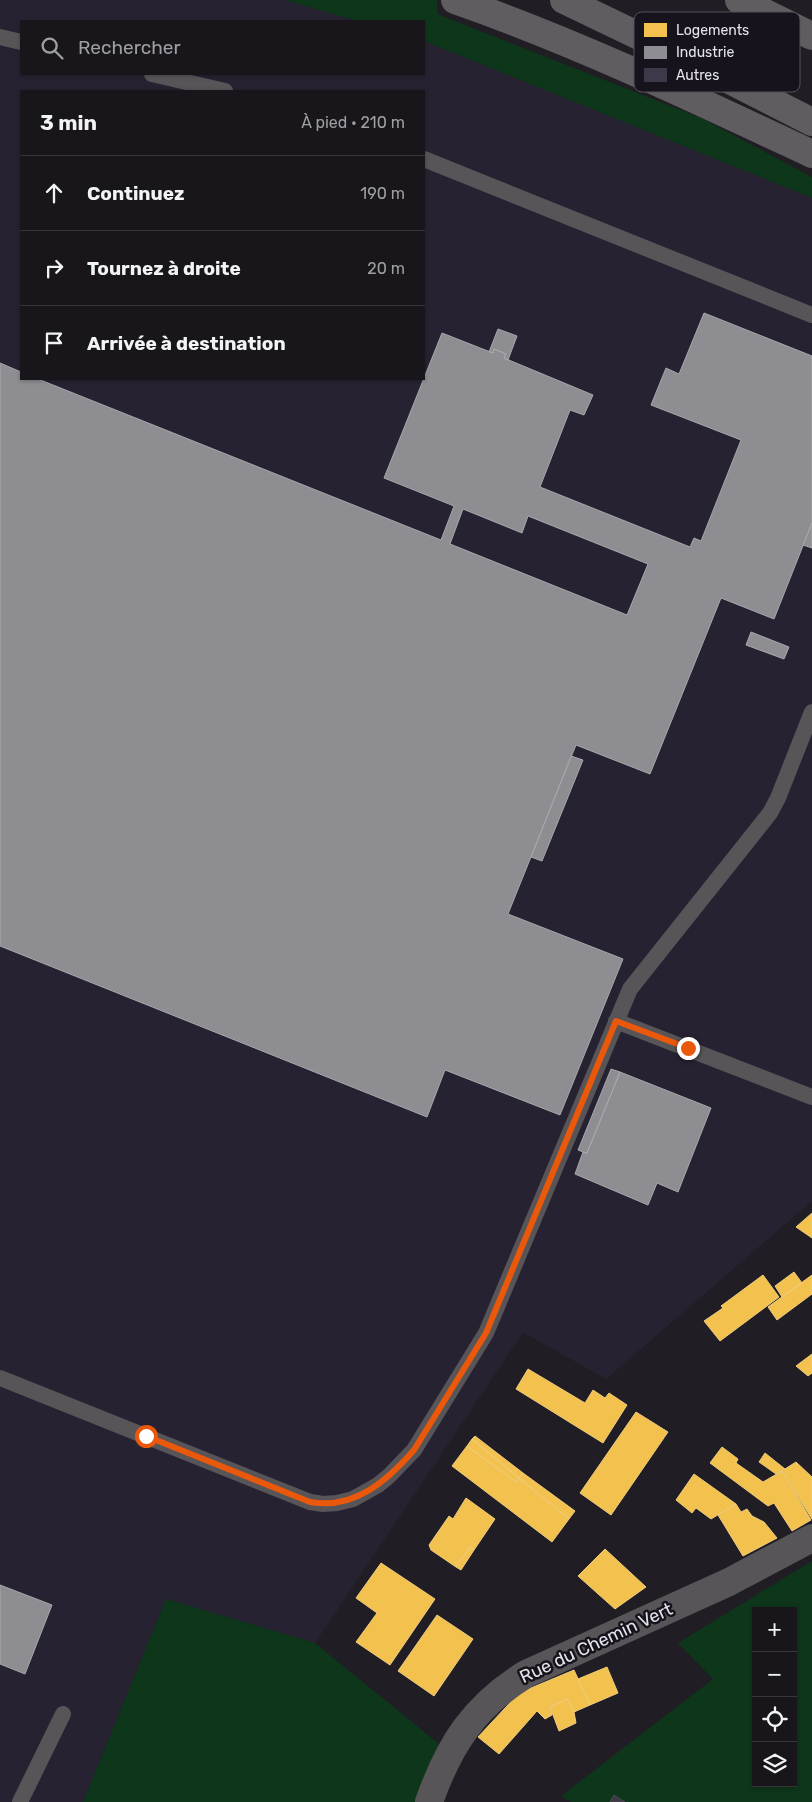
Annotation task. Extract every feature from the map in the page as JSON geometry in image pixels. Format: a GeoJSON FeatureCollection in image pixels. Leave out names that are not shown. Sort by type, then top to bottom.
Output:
{"type":"FeatureCollection","features":[{"type":"Feature","properties":{"kind":"highway"},"geometry":{"type":"LineString","coordinates":[[455,0],[516,22],[634,71]]}},
{"type":"Feature","properties":{"kind":"highway"},"geometry":{"type":"LineString","coordinates":[[564,0],[634,33]]}},
{"type":"Feature","properties":{"kind":"highway"},"geometry":{"type":"LineString","coordinates":[[739,0],[763,12]]}},
{"type":"Feature","properties":{"kind":"highway"},"geometry":{"type":"LineString","coordinates":[[782,0],[812,16]]}},
{"type":"Feature","properties":{"kind":"highway"},"geometry":{"type":"LineString","coordinates":[[800,30],[812,36]]}},
{"type":"Feature","properties":{"kind":"highway"},"geometry":{"type":"LineString","coordinates":[[679,92],[812,154]]}},
{"type":"Feature","properties":{"kind":"highway"},"geometry":{"type":"LineString","coordinates":[[753,92],[812,122]]}},
{"type":"Feature","properties":{"kind":"street","name":"Rue du Chemin Vert"},"geometry":{"type":"LineString","coordinates":[[429,1802],[444,1763],[466,1726],[477,1712],[509,1684],[526,1674],[744,1574],[812,1538]]}},
{"type":"Feature","properties":{"kind":"lane"},"geometry":{"type":"LineString","coordinates":[[0,37],[20,42]]}},
{"type":"Feature","properties":{"kind":"lane"},"geometry":{"type":"LineString","coordinates":[[156,75],[221,90]]}},
{"type":"Feature","properties":{"kind":"lane"},"geometry":{"type":"LineString","coordinates":[[425,159],[812,315]]}},
{"type":"Feature","properties":{"kind":"lane"},"geometry":{"type":"LineString","coordinates":[[0,1378],[310,1502],[323,1504],[354,1499],[389,1476],[414,1450],[486,1333],[630,989],[770,813],[778,798],[812,712]]}},
{"type":"Feature","properties":{"kind":"lane"},"geometry":{"type":"LineString","coordinates":[[616,1021],[812,1097]]}},
{"type":"Feature","properties":{"kind":"lane"},"geometry":{"type":"LineString","coordinates":[[20,1802],[63,1714]]}},
{"type":"Feature","properties":{"kind":"shaded area"},"geometry":{"type":"Polygon","coordinates":[[[0,0],[285,0],[354,20],[20,20],[20,75],[425,75],[425,41],[812,198],[812,1201],[606,1379],[523,1332],[315,1643],[166,1599],[83,1802],[0,1802],[0,0]]]}},
{"type":"Feature","properties":{"kind":"green space"},"geometry":{"type":"Polygon","coordinates":[[[285,0],[437,0],[437,14],[701,118],[812,177],[812,198],[425,41],[425,20],[354,20],[285,0]]]}},
{"type":"Feature","properties":{"kind":"green space"},"geometry":{"type":"Polygon","coordinates":[[[812,1561],[812,1802],[571,1802],[561,1796],[713,1679],[678,1643],[812,1561]]]}},
{"type":"Feature","properties":{"kind":"green space"},"geometry":{"type":"Polygon","coordinates":[[[166,1599],[315,1643],[439,1744],[417,1802],[83,1802],[166,1599]]]}},
{"type":"Feature","properties":{"kind":"building: Logements"},"geometry":{"type":"Polygon","coordinates":[[[812,1213],[812,1238],[796,1227],[812,1213]]]}},
{"type":"Feature","properties":{"kind":"building: Logements"},"geometry":{"type":"Polygon","coordinates":[[[794,1272],[802,1283],[782,1297],[775,1286],[794,1272]]]}},
{"type":"Feature","properties":{"kind":"building: Logements"},"geometry":{"type":"Polygon","coordinates":[[[763,1275],[779,1297],[720,1341],[704,1321],[763,1275]]]}},
{"type":"Feature","properties":{"kind":"building: Logements"},"geometry":{"type":"Polygon","coordinates":[[[812,1275],[812,1294],[777,1320],[768,1307],[812,1275]]]}},
{"type":"Feature","properties":{"kind":"building: Logements"},"geometry":{"type":"Polygon","coordinates":[[[812,1354],[812,1373],[808,1376],[796,1366],[812,1354]]]}},
{"type":"Feature","properties":{"kind":"building: Logements"},"geometry":{"type":"Polygon","coordinates":[[[528,1369],[585,1403],[593,1390],[605,1398],[609,1393],[627,1405],[603,1443],[516,1389],[528,1369]]]}},
{"type":"Feature","properties":{"kind":"building: Logements"},"geometry":{"type":"Polygon","coordinates":[[[636,1412],[668,1432],[611,1515],[580,1493],[636,1412]]]}},
{"type":"Feature","properties":{"kind":"building: Logements"},"geometry":{"type":"Polygon","coordinates":[[[475,1436],[523,1473],[519,1478],[472,1439],[475,1436]]]}},
{"type":"Feature","properties":{"kind":"building: Logements"},"geometry":{"type":"Polygon","coordinates":[[[472,1439],[519,1478],[516,1482],[467,1446],[472,1439]]]}},
{"type":"Feature","properties":{"kind":"building: Logements"},"geometry":{"type":"Polygon","coordinates":[[[467,1446],[516,1482],[519,1478],[569,1519],[552,1542],[452,1466],[467,1446]]]}},
{"type":"Feature","properties":{"kind":"building: Logements"},"geometry":{"type":"Polygon","coordinates":[[[722,1447],[738,1459],[736,1463],[763,1482],[782,1471],[811,1520],[792,1531],[774,1503],[768,1506],[710,1463],[722,1447]]]}},
{"type":"Feature","properties":{"kind":"building: Logements"},"geometry":{"type":"Polygon","coordinates":[[[765,1453],[785,1469],[796,1462],[812,1477],[812,1519],[782,1471],[776,1474],[759,1462],[765,1453]]]}},
{"type":"Feature","properties":{"kind":"building: Logements"},"geometry":{"type":"Polygon","coordinates":[[[523,1473],[575,1511],[569,1519],[519,1478],[523,1473]]]}},
{"type":"Feature","properties":{"kind":"building: Logements"},"geometry":{"type":"Polygon","coordinates":[[[694,1474],[736,1504],[711,1519],[696,1508],[692,1513],[676,1500],[694,1474]]]}},
{"type":"Feature","properties":{"kind":"building: Logements"},"geometry":{"type":"Polygon","coordinates":[[[466,1498],[495,1519],[474,1550],[470,1547],[456,1567],[431,1550],[429,1545],[449,1516],[453,1519],[466,1498]]]}},
{"type":"Feature","properties":{"kind":"building: Logements"},"geometry":{"type":"Polygon","coordinates":[[[736,1504],[741,1512],[747,1509],[752,1516],[764,1522],[777,1538],[743,1556],[718,1515],[736,1504]]]}},
{"type":"Feature","properties":{"kind":"building: Logements"},"geometry":{"type":"Polygon","coordinates":[[[470,1547],[474,1550],[461,1570],[456,1567],[470,1547]]]}},
{"type":"Feature","properties":{"kind":"building: Logements"},"geometry":{"type":"Polygon","coordinates":[[[605,1549],[646,1587],[615,1609],[578,1576],[605,1549]]]}},
{"type":"Feature","properties":{"kind":"building: Logements"},"geometry":{"type":"Polygon","coordinates":[[[381,1563],[435,1599],[390,1665],[356,1642],[377,1613],[356,1598],[381,1563]]]}},
{"type":"Feature","properties":{"kind":"building: Logements"},"geometry":{"type":"Polygon","coordinates":[[[437,1615],[473,1639],[434,1696],[398,1671],[437,1615]]]}},
{"type":"Feature","properties":{"kind":"building: Logements"},"geometry":{"type":"Polygon","coordinates":[[[607,1667],[618,1693],[590,1705],[578,1679],[607,1667]]]}},
{"type":"Feature","properties":{"kind":"building: Logements"},"geometry":{"type":"Polygon","coordinates":[[[574,1670],[590,1705],[574,1712],[568,1699],[550,1707],[552,1715],[545,1719],[537,1711],[499,1754],[478,1737],[519,1693],[574,1670]]]}},
{"type":"Feature","properties":{"kind":"building: Logements"},"geometry":{"type":"Polygon","coordinates":[[[568,1699],[574,1712],[576,1723],[559,1731],[550,1707],[568,1699]]]}},
{"type":"Feature","properties":{"kind":"building: Industrie"},"geometry":{"type":"Polygon","coordinates":[[[704,313],[812,356],[812,523],[774,619],[721,598],[650,774],[576,745],[508,914],[623,959],[560,1115],[445,1070],[427,1117],[0,946],[0,363],[20,372],[20,380],[41,380],[441,540],[454,506],[384,478],[423,380],[425,380],[425,376],[442,333],[493,353],[494,349],[506,354],[504,358],[593,395],[584,415],[570,410],[540,487],[690,547],[694,538],[701,541],[741,440],[651,405],[666,368],[679,374],[704,313]],[[463,509],[450,544],[627,615],[648,564],[528,516],[522,533],[463,509]]]}},
{"type":"Feature","properties":{"kind":"building: Industrie"},"geometry":{"type":"Polygon","coordinates":[[[498,329],[517,336],[508,360],[504,358],[506,354],[494,349],[493,353],[489,352],[498,329]]]}},
{"type":"Feature","properties":{"kind":"building: Industrie"},"geometry":{"type":"Polygon","coordinates":[[[812,523],[812,548],[803,545],[812,523]]]}},
{"type":"Feature","properties":{"kind":"building: Industrie"},"geometry":{"type":"Polygon","coordinates":[[[751,632],[789,647],[784,659],[746,645],[751,632]]]}},
{"type":"Feature","properties":{"kind":"building: Industrie"},"geometry":{"type":"Polygon","coordinates":[[[571,756],[583,760],[542,861],[531,857],[571,756]]]}},
{"type":"Feature","properties":{"kind":"building: Industrie"},"geometry":{"type":"Polygon","coordinates":[[[611,1069],[620,1072],[587,1153],[583,1152],[578,1150],[611,1069]]]}},
{"type":"Feature","properties":{"kind":"building: Industrie"},"geometry":{"type":"Polygon","coordinates":[[[620,1072],[711,1108],[678,1192],[657,1183],[648,1205],[575,1174],[583,1152],[587,1153],[620,1072]]]}},
{"type":"Feature","properties":{"kind":"building: Industrie"},"geometry":{"type":"Polygon","coordinates":[[[0,1585],[52,1605],[25,1674],[0,1664],[0,1585]]]}},
{"type":"Feature","properties":{"kind":"building: Autres"},"geometry":{"type":"Polygon","coordinates":[[[614,1795],[625,1802],[610,1802],[614,1795]]]}},
{"type":"Feature","properties":{"kind":"route"},"geometry":{"type":"LineString","coordinates":[[146,1436],[310,1502],[323,1504],[354,1499],[378,1485],[402,1464],[414,1450],[486,1333],[616,1021],[688,1048]]}}]}
